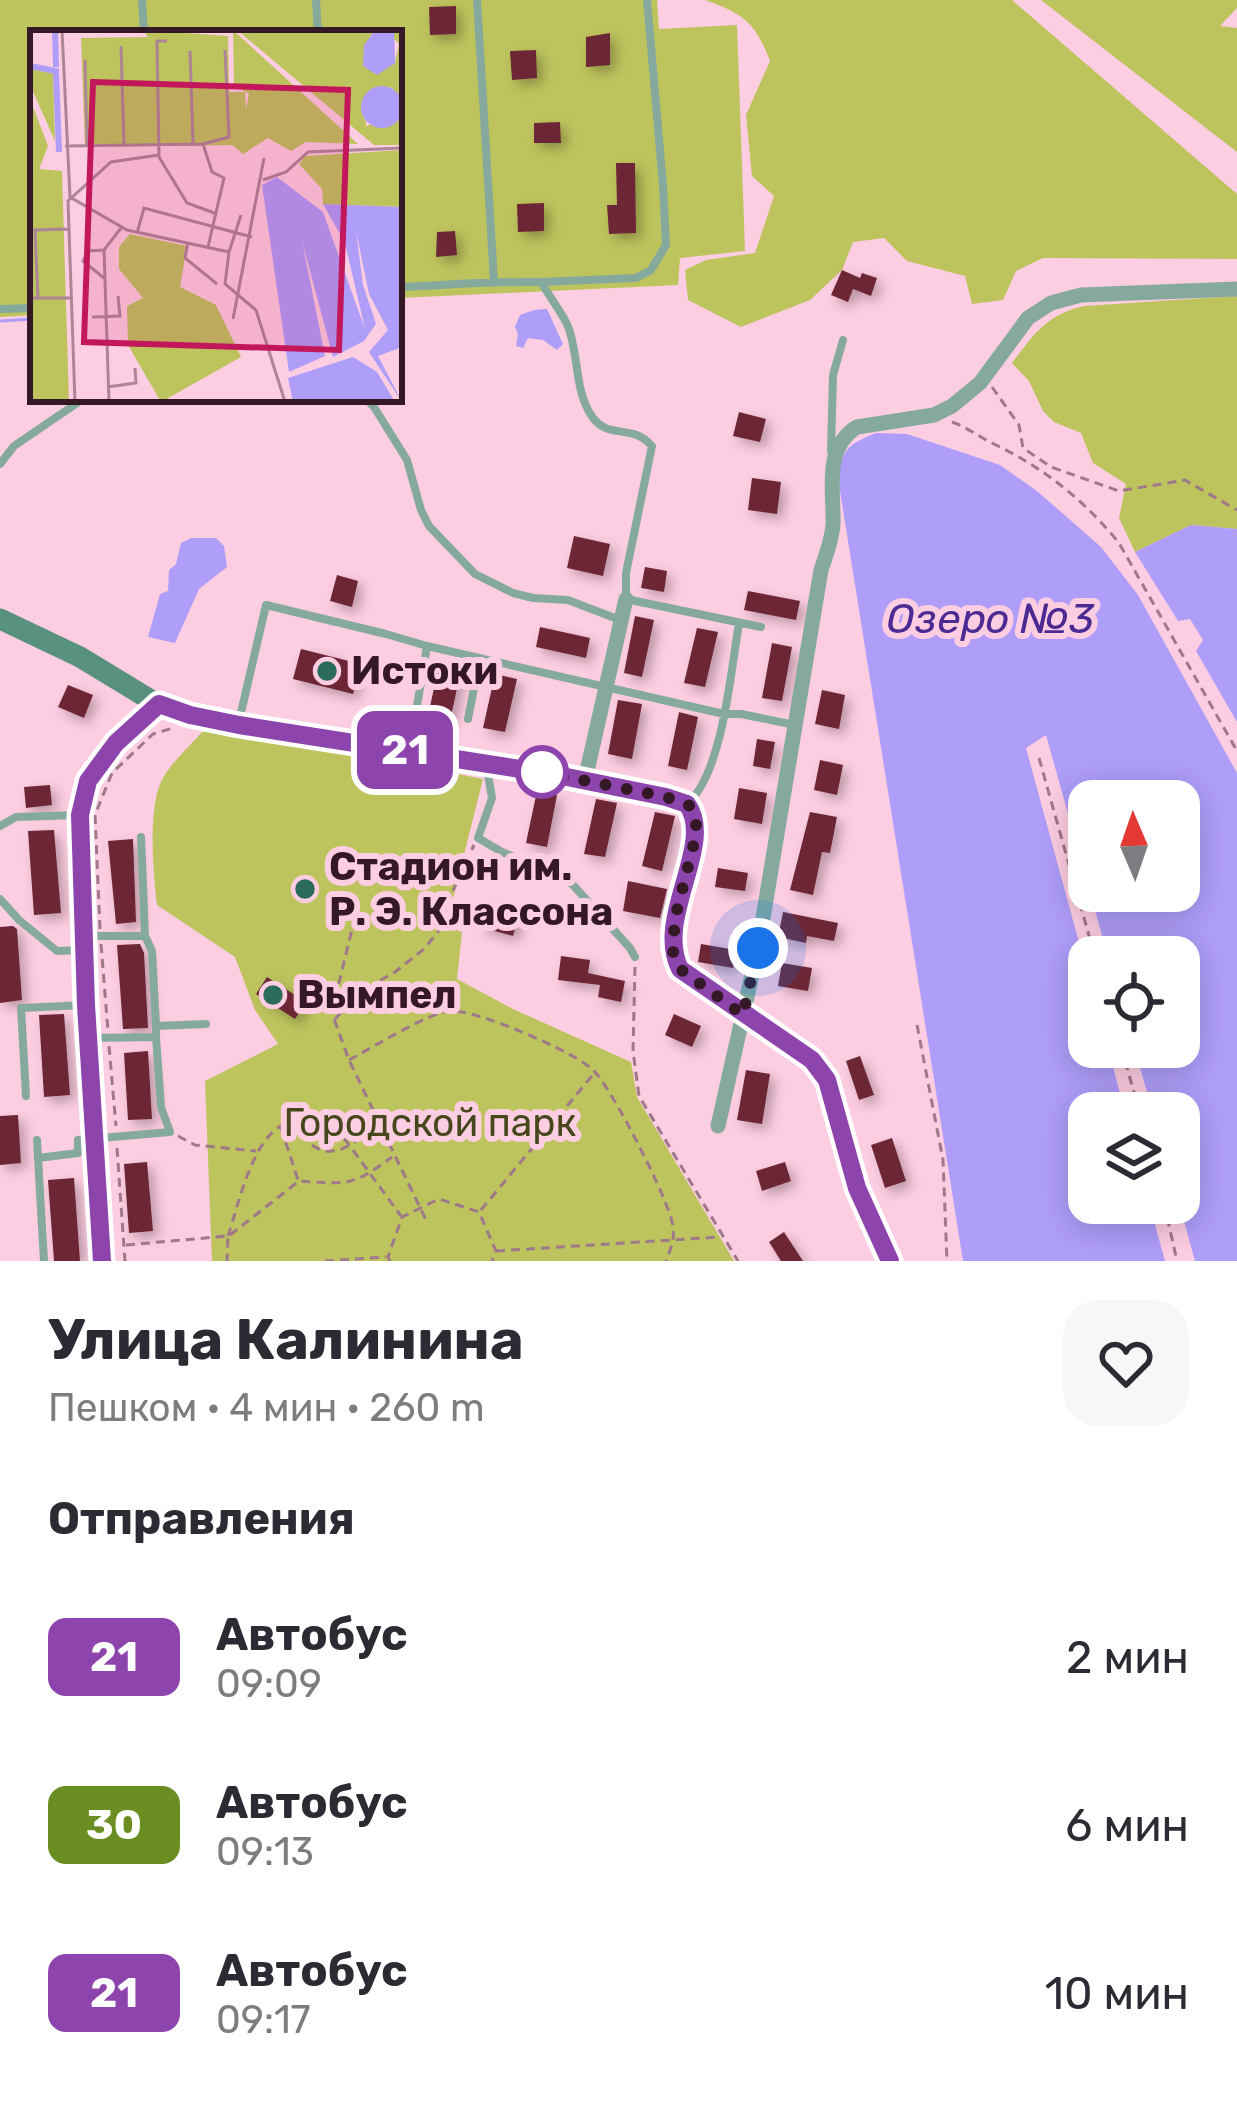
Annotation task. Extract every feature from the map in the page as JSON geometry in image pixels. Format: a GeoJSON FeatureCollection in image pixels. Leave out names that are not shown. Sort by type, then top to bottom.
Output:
{"type":"FeatureCollection","features":[{"type":"Feature","properties":{"kind":"street"},"geometry":{"type":"LineString","coordinates":[[718,1126],[762,926],[832,528],[832,471],[841,444],[857,427],[934,415],[952,406],[980,383],[1028,318],[1051,303],[1082,295],[1237,289]]}},
{"type":"Feature","properties":{"kind":"street"},"geometry":{"type":"LineString","coordinates":[[585,780],[626,599]]}},
{"type":"Feature","properties":{"kind":"street"},"geometry":{"type":"LineString","coordinates":[[0,619],[80,656],[159,704],[190,715],[486,762],[687,804],[696,820],[696,835],[677,910],[674,956],[680,969],[812,1060],[827,1080],[857,1188],[890,1261]]}},
{"type":"Feature","properties":{"kind":"street"},"geometry":{"type":"LineString","coordinates":[[102,1261],[80,815],[88,781],[116,743],[159,704]]}},
{"type":"Feature","properties":{"kind":"lane"},"geometry":{"type":"LineString","coordinates":[[142,0],[144,30]]}},
{"type":"Feature","properties":{"kind":"lane"},"geometry":{"type":"LineString","coordinates":[[316,0],[318,30]]}},
{"type":"Feature","properties":{"kind":"lane"},"geometry":{"type":"LineString","coordinates":[[477,0],[494,281]]}},
{"type":"Feature","properties":{"kind":"lane"},"geometry":{"type":"LineString","coordinates":[[402,286],[635,278],[651,271],[666,245],[647,0]]}},
{"type":"Feature","properties":{"kind":"lane"},"geometry":{"type":"LineString","coordinates":[[541,282],[567,324],[580,392],[594,418],[602,428],[636,432],[652,446],[626,573],[626,599],[761,627]]}},
{"type":"Feature","properties":{"kind":"lane"},"geometry":{"type":"LineString","coordinates":[[0,309],[30,308]]}},
{"type":"Feature","properties":{"kind":"lane"},"geometry":{"type":"LineString","coordinates":[[832,471],[833,375],[843,340]]}},
{"type":"Feature","properties":{"kind":"lane"},"geometry":{"type":"LineString","coordinates":[[0,464],[14,446],[79,402]]}},
{"type":"Feature","properties":{"kind":"lane"},"geometry":{"type":"LineString","coordinates":[[368,402],[407,460],[430,526],[475,574],[513,593],[568,600],[622,620]]}},
{"type":"Feature","properties":{"kind":"lane"},"geometry":{"type":"LineString","coordinates":[[239,725],[266,605],[724,714],[795,725]]}},
{"type":"Feature","properties":{"kind":"lane"},"geometry":{"type":"LineString","coordinates":[[687,804],[700,792],[719,737],[739,622]]}},
{"type":"Feature","properties":{"kind":"lane"},"geometry":{"type":"LineString","coordinates":[[416,712],[427,646]]}},
{"type":"Feature","properties":{"kind":"lane"},"geometry":{"type":"LineString","coordinates":[[468,719],[480,658]]}},
{"type":"Feature","properties":{"kind":"lane"},"geometry":{"type":"LineString","coordinates":[[486,762],[492,798],[478,838],[573,885],[635,957]]}},
{"type":"Feature","properties":{"kind":"lane"},"geometry":{"type":"LineString","coordinates":[[0,826],[16,817],[80,815]]}},
{"type":"Feature","properties":{"kind":"lane"},"geometry":{"type":"LineString","coordinates":[[38,1158],[79,1154],[78,1139],[170,1132],[161,1107],[141,837]]}},
{"type":"Feature","properties":{"kind":"lane"},"geometry":{"type":"LineString","coordinates":[[0,899],[57,952],[84,943],[145,936]]}},
{"type":"Feature","properties":{"kind":"lane"},"geometry":{"type":"LineString","coordinates":[[26,1096],[21,1008],[86,1005]]}},
{"type":"Feature","properties":{"kind":"lane"},"geometry":{"type":"LineString","coordinates":[[88,1038],[206,1024]]}},
{"type":"Feature","properties":{"kind":"lane"},"geometry":{"type":"LineString","coordinates":[[37,1140],[44,1261]]}},
{"type":"Feature","properties":{"kind":"path"},"geometry":{"type":"LineString","coordinates":[[980,383],[988,384],[1012,414],[1023,448],[1051,467],[1119,491],[1185,480],[1237,510]]}},
{"type":"Feature","properties":{"kind":"path"},"geometry":{"type":"LineString","coordinates":[[934,415],[1024,457],[1099,518],[1119,543],[1237,751]]}},
{"type":"Feature","properties":{"kind":"path"},"geometry":{"type":"LineString","coordinates":[[1039,758],[1089,936]]}},
{"type":"Feature","properties":{"kind":"path"},"geometry":{"type":"LineString","coordinates":[[334,1019],[360,992],[424,949],[438,932],[478,838]]}},
{"type":"Feature","properties":{"kind":"path"},"geometry":{"type":"LineString","coordinates":[[355,917],[334,1019],[426,1220]]}},
{"type":"Feature","properties":{"kind":"path"},"geometry":{"type":"LineString","coordinates":[[635,957],[633,1051],[639,1096],[738,1261]]}},
{"type":"Feature","properties":{"kind":"path"},"geometry":{"type":"LineString","coordinates":[[349,1060],[448,1011],[476,1015],[578,1059],[596,1071],[631,1129],[673,1220],[675,1240],[666,1261]]}},
{"type":"Feature","properties":{"kind":"path"},"geometry":{"type":"LineString","coordinates":[[917,1025],[943,1160],[947,1261]]}},
{"type":"Feature","properties":{"kind":"path"},"geometry":{"type":"LineString","coordinates":[[479,1212],[596,1071]]}},
{"type":"Feature","properties":{"kind":"path"},"geometry":{"type":"LineString","coordinates":[[227,1261],[228,1236],[258,1151],[278,1128],[300,1128],[316,1148],[337,1150],[369,1131],[376,1118]]}},
{"type":"Feature","properties":{"kind":"path"},"geometry":{"type":"LineString","coordinates":[[281,1128],[299,1181]]}},
{"type":"Feature","properties":{"kind":"path"},"geometry":{"type":"LineString","coordinates":[[170,1132],[195,1145],[258,1151]]}},
{"type":"Feature","properties":{"kind":"path"},"geometry":{"type":"LineString","coordinates":[[344,1138],[402,1217]]}},
{"type":"Feature","properties":{"kind":"path"},"geometry":{"type":"LineString","coordinates":[[124,1245],[228,1236],[299,1181],[348,1184],[394,1156]]}},
{"type":"Feature","properties":{"kind":"path"},"geometry":{"type":"LineString","coordinates":[[326,1261],[389,1259],[402,1217],[439,1199],[479,1212],[496,1251],[492,1261]]}},
{"type":"Feature","properties":{"kind":"path"},"geometry":{"type":"LineString","coordinates":[[1169,1224],[1178,1261]]}},
{"type":"Feature","properties":{"kind":"path"},"geometry":{"type":"LineString","coordinates":[[496,1251],[722,1235]]}},
{"type":"Feature","properties":{"kind":"green space"},"geometry":{"type":"Polygon","coordinates":[[[0,0],[657,0],[659,29],[737,25],[745,251],[680,258],[678,285],[402,298],[402,30],[30,30],[30,315],[0,317],[0,0]]]}},
{"type":"Feature","properties":{"kind":"green space"},"geometry":{"type":"Polygon","coordinates":[[[705,0],[1012,0],[1237,194],[1237,259],[1043,258],[1016,271],[1003,300],[972,304],[965,276],[907,261],[884,238],[853,242],[842,270],[810,300],[741,327],[688,300],[685,270],[706,260],[755,253],[774,196],[752,176],[746,115],[770,61],[746,21],[705,0]]]}},
{"type":"Feature","properties":{"kind":"green space"},"geometry":{"type":"Polygon","coordinates":[[[1041,0],[1237,0],[1237,8],[1220,26],[1237,28],[1237,152],[1041,0]]]}},
{"type":"Feature","properties":{"kind":"green space"},"geometry":{"type":"Polygon","coordinates":[[[1237,296],[1237,529],[1191,525],[1135,552],[1119,518],[1126,484],[1093,463],[1081,433],[1054,422],[1043,411],[1029,381],[1012,363],[1042,327],[1084,306],[1237,296]]]}},
{"type":"Feature","properties":{"kind":"green space","name":"Городской парк"},"geometry":{"type":"Polygon","coordinates":[[[204,730],[302,743],[483,779],[446,926],[462,932],[457,979],[631,1062],[637,1097],[734,1261],[212,1261],[205,1081],[278,1044],[255,1010],[235,957],[157,905],[153,842],[157,794],[170,768],[204,730]]]}},
{"type":"Feature","properties":{"kind":"water"},"geometry":{"type":"Polygon","coordinates":[[[547,309],[563,344],[557,350],[543,340],[528,338],[523,348],[516,346],[520,315],[547,309]]]}},
{"type":"Feature","properties":{"kind":"water","name":"Озеро №3"},"geometry":{"type":"Polygon","coordinates":[[[876,433],[907,434],[1000,465],[1037,491],[1101,547],[1138,595],[1237,773],[1237,1261],[1195,1261],[1185,1224],[1200,1224],[1200,1092],[1147,1092],[1140,1068],[1200,1068],[1200,936],[1102,936],[1096,912],[1200,912],[1200,780],[1068,780],[1068,814],[1046,735],[1026,748],[1077,936],[1068,936],[1068,1068],[1113,1068],[1120,1092],[1068,1092],[1068,1224],[1155,1224],[1165,1261],[963,1261],[837,472],[855,443],[876,433]]]}},
{"type":"Feature","properties":{"kind":"water"},"geometry":{"type":"Polygon","coordinates":[[[1191,525],[1237,529],[1237,722],[1196,651],[1203,640],[1190,619],[1178,621],[1135,552],[1191,525]]]}},
{"type":"Feature","properties":{"kind":"water"},"geometry":{"type":"Polygon","coordinates":[[[216,538],[224,546],[227,567],[199,589],[175,643],[148,637],[160,594],[168,591],[169,570],[176,564],[181,543],[216,538]]]}},
{"type":"Feature","properties":{"kind":"building"},"geometry":{"type":"Polygon","coordinates":[[[456,6],[456,34],[430,35],[429,7],[456,6]]]}},
{"type":"Feature","properties":{"kind":"building"},"geometry":{"type":"Polygon","coordinates":[[[610,33],[610,65],[586,67],[586,37],[610,33]]]}},
{"type":"Feature","properties":{"kind":"building"},"geometry":{"type":"Polygon","coordinates":[[[536,50],[537,78],[512,80],[510,51],[536,50]]]}},
{"type":"Feature","properties":{"kind":"building"},"geometry":{"type":"Polygon","coordinates":[[[560,122],[561,143],[534,143],[534,123],[560,122]]]}},
{"type":"Feature","properties":{"kind":"building"},"geometry":{"type":"Polygon","coordinates":[[[616,163],[635,163],[636,233],[609,234],[607,205],[617,205],[616,163]]]}},
{"type":"Feature","properties":{"kind":"building"},"geometry":{"type":"Polygon","coordinates":[[[544,203],[544,231],[518,232],[517,204],[544,203]]]}},
{"type":"Feature","properties":{"kind":"building"},"geometry":{"type":"Polygon","coordinates":[[[455,231],[457,255],[436,257],[437,232],[455,231]]]}},
{"type":"Feature","properties":{"kind":"building"},"geometry":{"type":"Polygon","coordinates":[[[842,270],[860,278],[862,273],[877,278],[871,296],[853,289],[848,302],[831,295],[842,270]]]}},
{"type":"Feature","properties":{"kind":"building"},"geometry":{"type":"Polygon","coordinates":[[[739,412],[766,419],[760,442],[733,436],[739,412]]]}},
{"type":"Feature","properties":{"kind":"building"},"geometry":{"type":"Polygon","coordinates":[[[752,478],[781,482],[777,514],[748,510],[752,478]]]}},
{"type":"Feature","properties":{"kind":"building"},"geometry":{"type":"Polygon","coordinates":[[[574,536],[610,544],[603,576],[567,568],[574,536]]]}},
{"type":"Feature","properties":{"kind":"building"},"geometry":{"type":"Polygon","coordinates":[[[645,567],[667,571],[664,592],[641,588],[645,567]]]}},
{"type":"Feature","properties":{"kind":"building"},"geometry":{"type":"Polygon","coordinates":[[[337,575],[358,581],[352,607],[330,601],[337,575]]]}},
{"type":"Feature","properties":{"kind":"building"},"geometry":{"type":"Polygon","coordinates":[[[748,591],[800,601],[796,620],[744,610],[748,591]]]}},
{"type":"Feature","properties":{"kind":"building"},"geometry":{"type":"Polygon","coordinates":[[[635,616],[654,620],[642,677],[624,673],[635,616]]]}},
{"type":"Feature","properties":{"kind":"building"},"geometry":{"type":"Polygon","coordinates":[[[540,627],[590,638],[586,658],[536,647],[540,627]]]}},
{"type":"Feature","properties":{"kind":"building"},"geometry":{"type":"Polygon","coordinates":[[[697,628],[718,632],[705,687],[684,683],[697,628]]]}},
{"type":"Feature","properties":{"kind":"building"},"geometry":{"type":"Polygon","coordinates":[[[772,643],[792,647],[782,701],[762,698],[772,643]]]}},
{"type":"Feature","properties":{"kind":"building","name":"Истоки"},"geometry":{"type":"Polygon","coordinates":[[[301,649],[361,664],[353,694],[293,679],[301,649]]]}},
{"type":"Feature","properties":{"kind":"building"},"geometry":{"type":"Polygon","coordinates":[[[439,665],[461,670],[450,721],[428,716],[439,665]]]}},
{"type":"Feature","properties":{"kind":"building"},"geometry":{"type":"Polygon","coordinates":[[[495,674],[517,679],[505,732],[483,728],[495,674]]]}},
{"type":"Feature","properties":{"kind":"building"},"geometry":{"type":"Polygon","coordinates":[[[68,685],[93,695],[84,718],[58,707],[68,685]]]}},
{"type":"Feature","properties":{"kind":"building"},"geometry":{"type":"Polygon","coordinates":[[[822,690],[845,695],[839,729],[815,724],[822,690]]]}},
{"type":"Feature","properties":{"kind":"building"},"geometry":{"type":"Polygon","coordinates":[[[618,700],[642,704],[632,759],[608,754],[618,700]]]}},
{"type":"Feature","properties":{"kind":"building"},"geometry":{"type":"Polygon","coordinates":[[[679,712],[698,717],[687,770],[668,766],[679,712]]]}},
{"type":"Feature","properties":{"kind":"building"},"geometry":{"type":"Polygon","coordinates":[[[757,739],[775,742],[770,769],[753,766],[757,739]]]}},
{"type":"Feature","properties":{"kind":"building"},"geometry":{"type":"Polygon","coordinates":[[[820,760],[843,765],[837,795],[814,790],[820,760]]]}},
{"type":"Feature","properties":{"kind":"building"},"geometry":{"type":"Polygon","coordinates":[[[50,785],[52,805],[26,808],[24,787],[50,785]]]}},
{"type":"Feature","properties":{"kind":"building"},"geometry":{"type":"Polygon","coordinates":[[[739,788],[767,793],[762,824],[734,819],[739,788]]]}},
{"type":"Feature","properties":{"kind":"building"},"geometry":{"type":"Polygon","coordinates":[[[537,791],[557,795],[547,847],[526,843],[537,791]]]}},
{"type":"Feature","properties":{"kind":"building"},"geometry":{"type":"Polygon","coordinates":[[[596,799],[617,803],[605,857],[584,854],[596,799]]]}},
{"type":"Feature","properties":{"kind":"building"},"geometry":{"type":"Polygon","coordinates":[[[655,812],[675,816],[662,871],[642,866],[655,812]]]}},
{"type":"Feature","properties":{"kind":"building"},"geometry":{"type":"Polygon","coordinates":[[[810,812],[837,817],[830,853],[822,852],[813,895],[790,890],[810,812]]]}},
{"type":"Feature","properties":{"kind":"building"},"geometry":{"type":"Polygon","coordinates":[[[54,830],[61,913],[34,915],[28,831],[54,830]]]}},
{"type":"Feature","properties":{"kind":"building"},"geometry":{"type":"Polygon","coordinates":[[[133,839],[136,922],[116,924],[108,841],[133,839]]]}},
{"type":"Feature","properties":{"kind":"building"},"geometry":{"type":"Polygon","coordinates":[[[718,868],[748,873],[745,891],[715,887],[718,868]]]}},
{"type":"Feature","properties":{"kind":"building"},"geometry":{"type":"Polygon","coordinates":[[[628,881],[667,889],[660,918],[623,911],[628,881]]]}},
{"type":"Feature","properties":{"kind":"building"},"geometry":{"type":"Polygon","coordinates":[[[487,902],[520,910],[513,936],[480,927],[487,902]]]}},
{"type":"Feature","properties":{"kind":"building"},"geometry":{"type":"Polygon","coordinates":[[[783,912],[838,923],[834,941],[807,936],[806,943],[778,937],[783,912]]]}},
{"type":"Feature","properties":{"kind":"building"},"geometry":{"type":"Polygon","coordinates":[[[0,927],[17,929],[22,1000],[0,1003],[0,927]]]}},
{"type":"Feature","properties":{"kind":"building"},"geometry":{"type":"Polygon","coordinates":[[[140,944],[148,1028],[123,1029],[117,945],[140,944]]]}},
{"type":"Feature","properties":{"kind":"building"},"geometry":{"type":"Polygon","coordinates":[[[701,944],[736,950],[733,968],[698,962],[701,944]]]}},
{"type":"Feature","properties":{"kind":"building"},"geometry":{"type":"Polygon","coordinates":[[[561,956],[590,960],[588,973],[625,981],[621,1002],[598,997],[600,985],[558,980],[561,956]]]}},
{"type":"Feature","properties":{"kind":"building"},"geometry":{"type":"Polygon","coordinates":[[[782,963],[812,968],[808,991],[778,986],[782,963]]]}},
{"type":"Feature","properties":{"kind":"building"},"geometry":{"type":"Polygon","coordinates":[[[267,977],[306,1002],[295,1019],[256,994],[267,977]]]}},
{"type":"Feature","properties":{"kind":"building"},"geometry":{"type":"Polygon","coordinates":[[[64,1014],[70,1095],[44,1097],[39,1015],[64,1014]]]}},
{"type":"Feature","properties":{"kind":"building"},"geometry":{"type":"Polygon","coordinates":[[[674,1014],[701,1026],[692,1047],[665,1035],[674,1014]]]}},
{"type":"Feature","properties":{"kind":"building"},"geometry":{"type":"Polygon","coordinates":[[[148,1051],[152,1119],[128,1120],[124,1053],[148,1051]]]}},
{"type":"Feature","properties":{"kind":"building"},"geometry":{"type":"Polygon","coordinates":[[[860,1056],[874,1095],[859,1100],[846,1061],[860,1056]]]}},
{"type":"Feature","properties":{"kind":"building"},"geometry":{"type":"Polygon","coordinates":[[[746,1070],[770,1074],[762,1124],[737,1120],[746,1070]]]}},
{"type":"Feature","properties":{"kind":"building"},"geometry":{"type":"Polygon","coordinates":[[[18,1115],[21,1163],[0,1165],[0,1116],[18,1115]]]}},
{"type":"Feature","properties":{"kind":"building"},"geometry":{"type":"Polygon","coordinates":[[[892,1138],[906,1181],[885,1188],[871,1145],[892,1138]]]}},
{"type":"Feature","properties":{"kind":"building"},"geometry":{"type":"Polygon","coordinates":[[[147,1162],[153,1231],[129,1233],[124,1164],[147,1162]]]}},
{"type":"Feature","properties":{"kind":"building"},"geometry":{"type":"Polygon","coordinates":[[[785,1162],[791,1181],[762,1191],[756,1171],[785,1162]]]}},
{"type":"Feature","properties":{"kind":"building"},"geometry":{"type":"Polygon","coordinates":[[[74,1178],[80,1261],[54,1261],[48,1180],[74,1178]]]}},
{"type":"Feature","properties":{"kind":"building"},"geometry":{"type":"Polygon","coordinates":[[[784,1232],[803,1261],[781,1261],[769,1242],[784,1232]]]}},
{"type":"Feature","properties":{"kind":"waterway"},"geometry":{"type":"LineString","coordinates":[[0,321],[30,319]]}},
{"type":"Feature","properties":{"kind":"bus line","name":"21"},"geometry":{"type":"LineString","coordinates":[[102,1261],[80,815],[88,781],[116,743],[159,704],[239,725],[486,762],[687,804],[696,820],[696,835],[677,910],[674,956],[680,969],[812,1060],[827,1080],[857,1188],[890,1261]]}},
{"type":"Feature","properties":{"kind":"place","name":"Истоки"},"geometry":{"type":"Point","coordinates":[327,671]}},
{"type":"Feature","properties":{"kind":"place","name":"Стадион им. Р. Э. Классона"},"geometry":{"type":"Point","coordinates":[305,889]}},
{"type":"Feature","properties":{"kind":"place","name":"Вымпел"},"geometry":{"type":"Point","coordinates":[273,995]}},
{"type":"Feature","properties":{"kind":"route"},"geometry":{"type":"LineString","coordinates":[[542,772],[666,797],[692,808],[696,835],[677,910],[674,956],[680,969],[743,1015],[758,948]]}}]}
